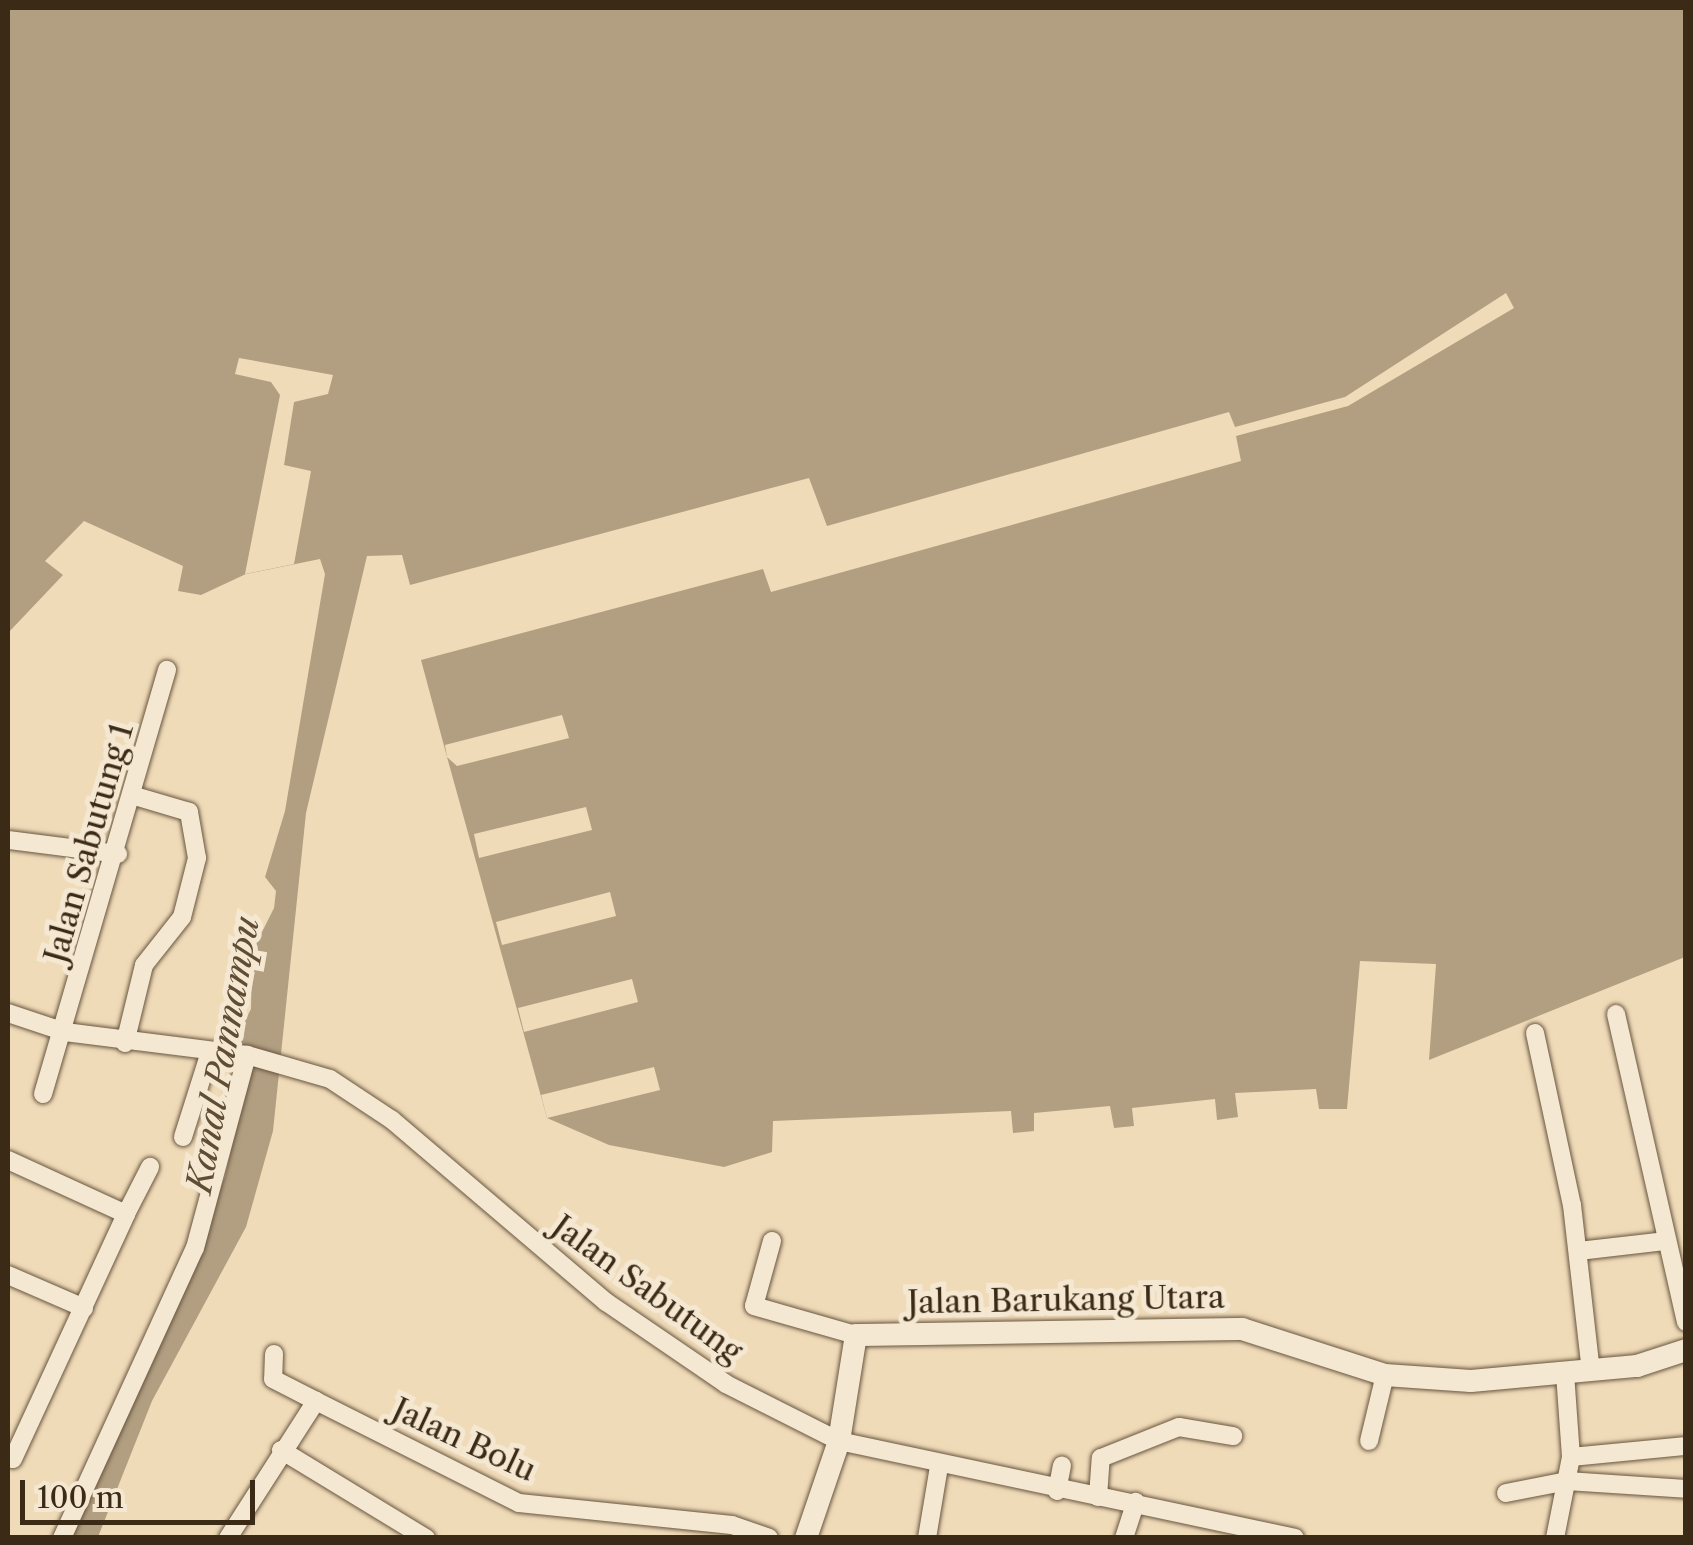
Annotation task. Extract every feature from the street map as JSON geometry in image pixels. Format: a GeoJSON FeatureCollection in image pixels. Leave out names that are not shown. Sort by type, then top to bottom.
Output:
{"type":"FeatureCollection","features":[{"type":"Feature","properties":{"kind":"street","name":"Jalan Sabutung 1"},"geometry":{"type":"LineString","coordinates":[[43,1094],[66,1032],[135,796],[167,670]]}},
{"type":"Feature","properties":{"kind":"street"},"geometry":{"type":"LineString","coordinates":[[126,1042],[144,965],[182,917],[198,858],[189,812],[135,796]]}},
{"type":"Feature","properties":{"kind":"street"},"geometry":{"type":"LineString","coordinates":[[9,840],[118,854]]}},
{"type":"Feature","properties":{"kind":"street","name":"Jalan Sabutung"},"geometry":{"type":"LineString","coordinates":[[8,1013],[66,1032],[290,1064],[371,1104],[606,1302],[726,1384],[839,1441],[939,1466],[1136,1502],[1234,1530],[1295,1538]]}},
{"type":"Feature","properties":{"kind":"street"},"geometry":{"type":"LineString","coordinates":[[1616,1014],[1686,1322]]}},
{"type":"Feature","properties":{"kind":"street"},"geometry":{"type":"LineString","coordinates":[[1535,1033],[1579,1251],[1590,1371]]}},
{"type":"Feature","properties":{"kind":"street"},"geometry":{"type":"LineString","coordinates":[[183,1137],[210,1052]]}},
{"type":"Feature","properties":{"kind":"street"},"geometry":{"type":"LineString","coordinates":[[62,1538],[195,1248],[248,1055]]}},
{"type":"Feature","properties":{"kind":"street"},"geometry":{"type":"LineString","coordinates":[[8,1160],[126,1214]]}},
{"type":"Feature","properties":{"kind":"street"},"geometry":{"type":"LineString","coordinates":[[13,1458],[150,1168]]}},
{"type":"Feature","properties":{"kind":"street"},"geometry":{"type":"LineString","coordinates":[[772,1241],[754,1306],[856,1334],[839,1441],[806,1538]]}},
{"type":"Feature","properties":{"kind":"street"},"geometry":{"type":"LineString","coordinates":[[1579,1251],[1666,1241]]}},
{"type":"Feature","properties":{"kind":"street"},"geometry":{"type":"LineString","coordinates":[[8,1275],[84,1308]]}},
{"type":"Feature","properties":{"kind":"street","name":"Jalan Barukang Utara"},"geometry":{"type":"LineString","coordinates":[[856,1334],[1242,1329],[1386,1375],[1565,1374],[1686,1350]]}},
{"type":"Feature","properties":{"kind":"street","name":"Jalan Bolu"},"geometry":{"type":"LineString","coordinates":[[274,1354],[273,1379],[519,1503],[732,1525],[769,1538]]}},
{"type":"Feature","properties":{"kind":"street"},"geometry":{"type":"LineString","coordinates":[[1555,1538],[1571,1457],[1565,1374]]}},
{"type":"Feature","properties":{"kind":"street"},"geometry":{"type":"LineString","coordinates":[[1369,1441],[1386,1375]]}},
{"type":"Feature","properties":{"kind":"street"},"geometry":{"type":"LineString","coordinates":[[228,1538],[316,1401]]}},
{"type":"Feature","properties":{"kind":"street"},"geometry":{"type":"LineString","coordinates":[[1098,1497],[1101,1458],[1179,1427],[1233,1436]]}},
{"type":"Feature","properties":{"kind":"street"},"geometry":{"type":"LineString","coordinates":[[1571,1457],[1686,1446]]}},
{"type":"Feature","properties":{"kind":"street"},"geometry":{"type":"LineString","coordinates":[[281,1450],[426,1538]]}},
{"type":"Feature","properties":{"kind":"street"},"geometry":{"type":"LineString","coordinates":[[1056,1490],[1062,1464]]}},
{"type":"Feature","properties":{"kind":"street"},"geometry":{"type":"LineString","coordinates":[[927,1538],[939,1466]]}},
{"type":"Feature","properties":{"kind":"street"},"geometry":{"type":"LineString","coordinates":[[1506,1493],[1567,1481],[1686,1488]]}},
{"type":"Feature","properties":{"kind":"street"},"geometry":{"type":"LineString","coordinates":[[1124,1538],[1136,1502]]}},
{"type":"Feature","properties":{"kind":"shaded area"},"geometry":{"type":"Polygon","coordinates":[[[8,8],[1685,8],[1685,957],[1429,1060],[1436,964],[1360,961],[1347,1109],[1319,1109],[1316,1089],[1235,1093],[1238,1117],[1217,1120],[1215,1099],[1132,1108],[1134,1126],[1114,1128],[1110,1106],[1034,1113],[1034,1131],[1013,1133],[1011,1111],[773,1121],[772,1152],[724,1167],[609,1145],[547,1118],[447,757],[421,660],[763,569],[771,592],[1241,461],[1236,436],[1348,406],[1514,308],[1506,293],[1345,397],[1235,427],[1229,412],[827,526],[809,478],[410,585],[402,555],[367,556],[306,813],[273,1131],[246,1227],[152,1401],[98,1537],[67,1537],[225,1177],[241,1104],[238,1034],[251,1009],[252,952],[274,908],[276,891],[265,877],[285,811],[325,574],[320,559],[246,574],[201,595],[178,591],[183,566],[84,521],[45,561],[63,575],[8,633],[8,8]]]}},
{"type":"Feature","properties":{"kind":"pier"},"geometry":{"type":"Polygon","coordinates":[[[239,358],[333,375],[328,394],[294,402],[284,465],[311,471],[294,564],[245,574],[280,395],[271,382],[235,374],[239,358]]]}},
{"type":"Feature","properties":{"kind":"pier"},"geometry":{"type":"Polygon","coordinates":[[[562,715],[569,738],[457,766],[447,757],[445,745],[562,715]]]}},
{"type":"Feature","properties":{"kind":"pier"},"geometry":{"type":"Polygon","coordinates":[[[586,807],[592,830],[479,858],[474,834],[586,807]]]}},
{"type":"Feature","properties":{"kind":"pier"},"geometry":{"type":"Polygon","coordinates":[[[610,892],[616,916],[502,945],[496,922],[610,892]]]}},
{"type":"Feature","properties":{"kind":"pier"},"geometry":{"type":"Polygon","coordinates":[[[632,979],[638,1002],[524,1032],[518,1008],[632,979]]]}},
{"type":"Feature","properties":{"kind":"pier"},"geometry":{"type":"Polygon","coordinates":[[[654,1067],[660,1090],[547,1118],[541,1095],[654,1067]]]}},
{"type":"Feature","properties":{"kind":"water label","name":"Kanal Pannampu"},"geometry":{"type":"Point","coordinates":[223,1055]}}]}
